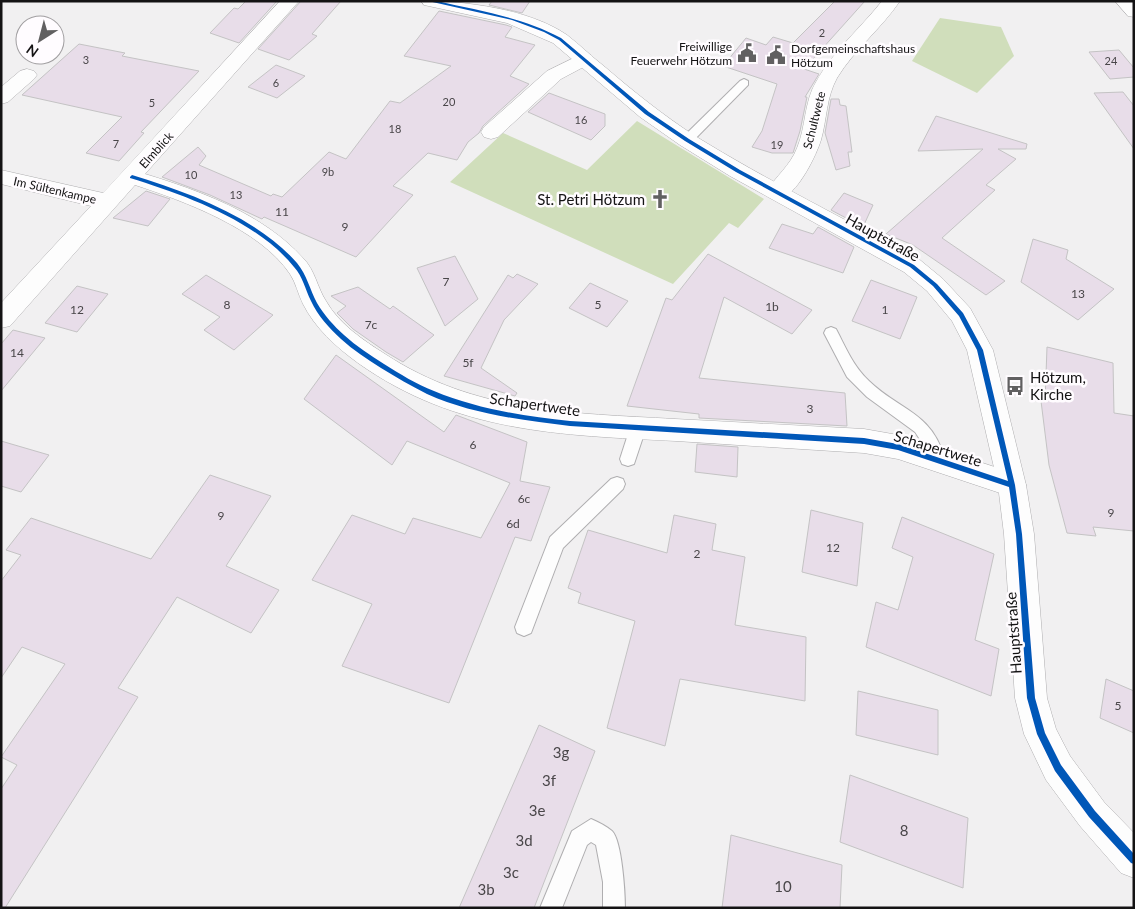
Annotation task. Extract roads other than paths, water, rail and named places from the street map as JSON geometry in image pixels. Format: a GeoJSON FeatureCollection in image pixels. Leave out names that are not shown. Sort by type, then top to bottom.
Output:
{"type":"FeatureCollection","features":[{"type":"Feature","properties":{"kind":"street","name":"Elmblick"},"geometry":{"type":"LineString","coordinates":[[1,319],[290,1]]}},
{"type":"Feature","properties":{"kind":"street","name":"Hauptstraße"},"geometry":{"type":"LineString","coordinates":[[430,1],[532,26],[560,39],[647,113],[687,140],[777,192],[904,261],[935,285],[950,300],[961,315],[980,350],[1012,485],[1018,534],[1031,698],[1041,734],[1058,768],[1092,814],[1134,860]]}},
{"type":"Feature","properties":{"kind":"street","name":"Schultwete"},"geometry":{"type":"LineString","coordinates":[[777,192],[790,180],[804,158],[810,142],[816,102],[828,76],[891,1]]}},
{"type":"Feature","properties":{"kind":"street"},"geometry":{"type":"LineString","coordinates":[[1124,1],[1134,12]]}},
{"type":"Feature","properties":{"kind":"street"},"geometry":{"type":"LineString","coordinates":[[491,132],[554,75],[584,59]]}},
{"type":"Feature","properties":{"kind":"street"},"geometry":{"type":"LineString","coordinates":[[1,98],[27,75]]}},
{"type":"Feature","properties":{"kind":"street","name":"Im Sültenkampe"},"geometry":{"type":"LineString","coordinates":[[1,177],[108,202]]}},
{"type":"Feature","properties":{"kind":"street","name":"Schapertwete"},"geometry":{"type":"LineString","coordinates":[[132,177],[164,187],[259,232],[298,267],[316,307],[327,322],[365,353],[401,378],[436,395],[477,408],[526,417],[638,428],[864,441],[898,447],[1012,485]]}},
{"type":"Feature","properties":{"kind":"lane"},"geometry":{"type":"LineString","coordinates":[[687,140],[744,83]]}},
{"type":"Feature","properties":{"kind":"lane"},"geometry":{"type":"LineString","coordinates":[[831,333],[842,360],[854,376],[872,393],[921,427],[934,443],[937,459]]}},
{"type":"Feature","properties":{"kind":"lane"},"geometry":{"type":"LineString","coordinates":[[628,459],[638,428]]}},
{"type":"Feature","properties":{"kind":"lane"},"geometry":{"type":"LineString","coordinates":[[524,627],[556,543],[617,484]]}},
{"type":"Feature","properties":{"kind":"lane"},"geometry":{"type":"LineString","coordinates":[[551,908],[579,838],[591,830],[606,839],[614,882],[614,908]]}},
{"type":"Feature","properties":{"kind":"place","name":"Freiwillige Feuerwehr Hötzum"},"geometry":{"type":"Point","coordinates":[747,53]}},
{"type":"Feature","properties":{"kind":"place","name":"Dorfgemeinschaftshaus Hötzum"},"geometry":{"type":"Point","coordinates":[776,55]}},
{"type":"Feature","properties":{"kind":"place","name":"St. Petri Hötzum"},"geometry":{"type":"Point","coordinates":[660,199]}},
{"type":"Feature","properties":{"kind":"place","name":"Hötzum, Kirche"},"geometry":{"type":"Point","coordinates":[1015,386]}}]}
